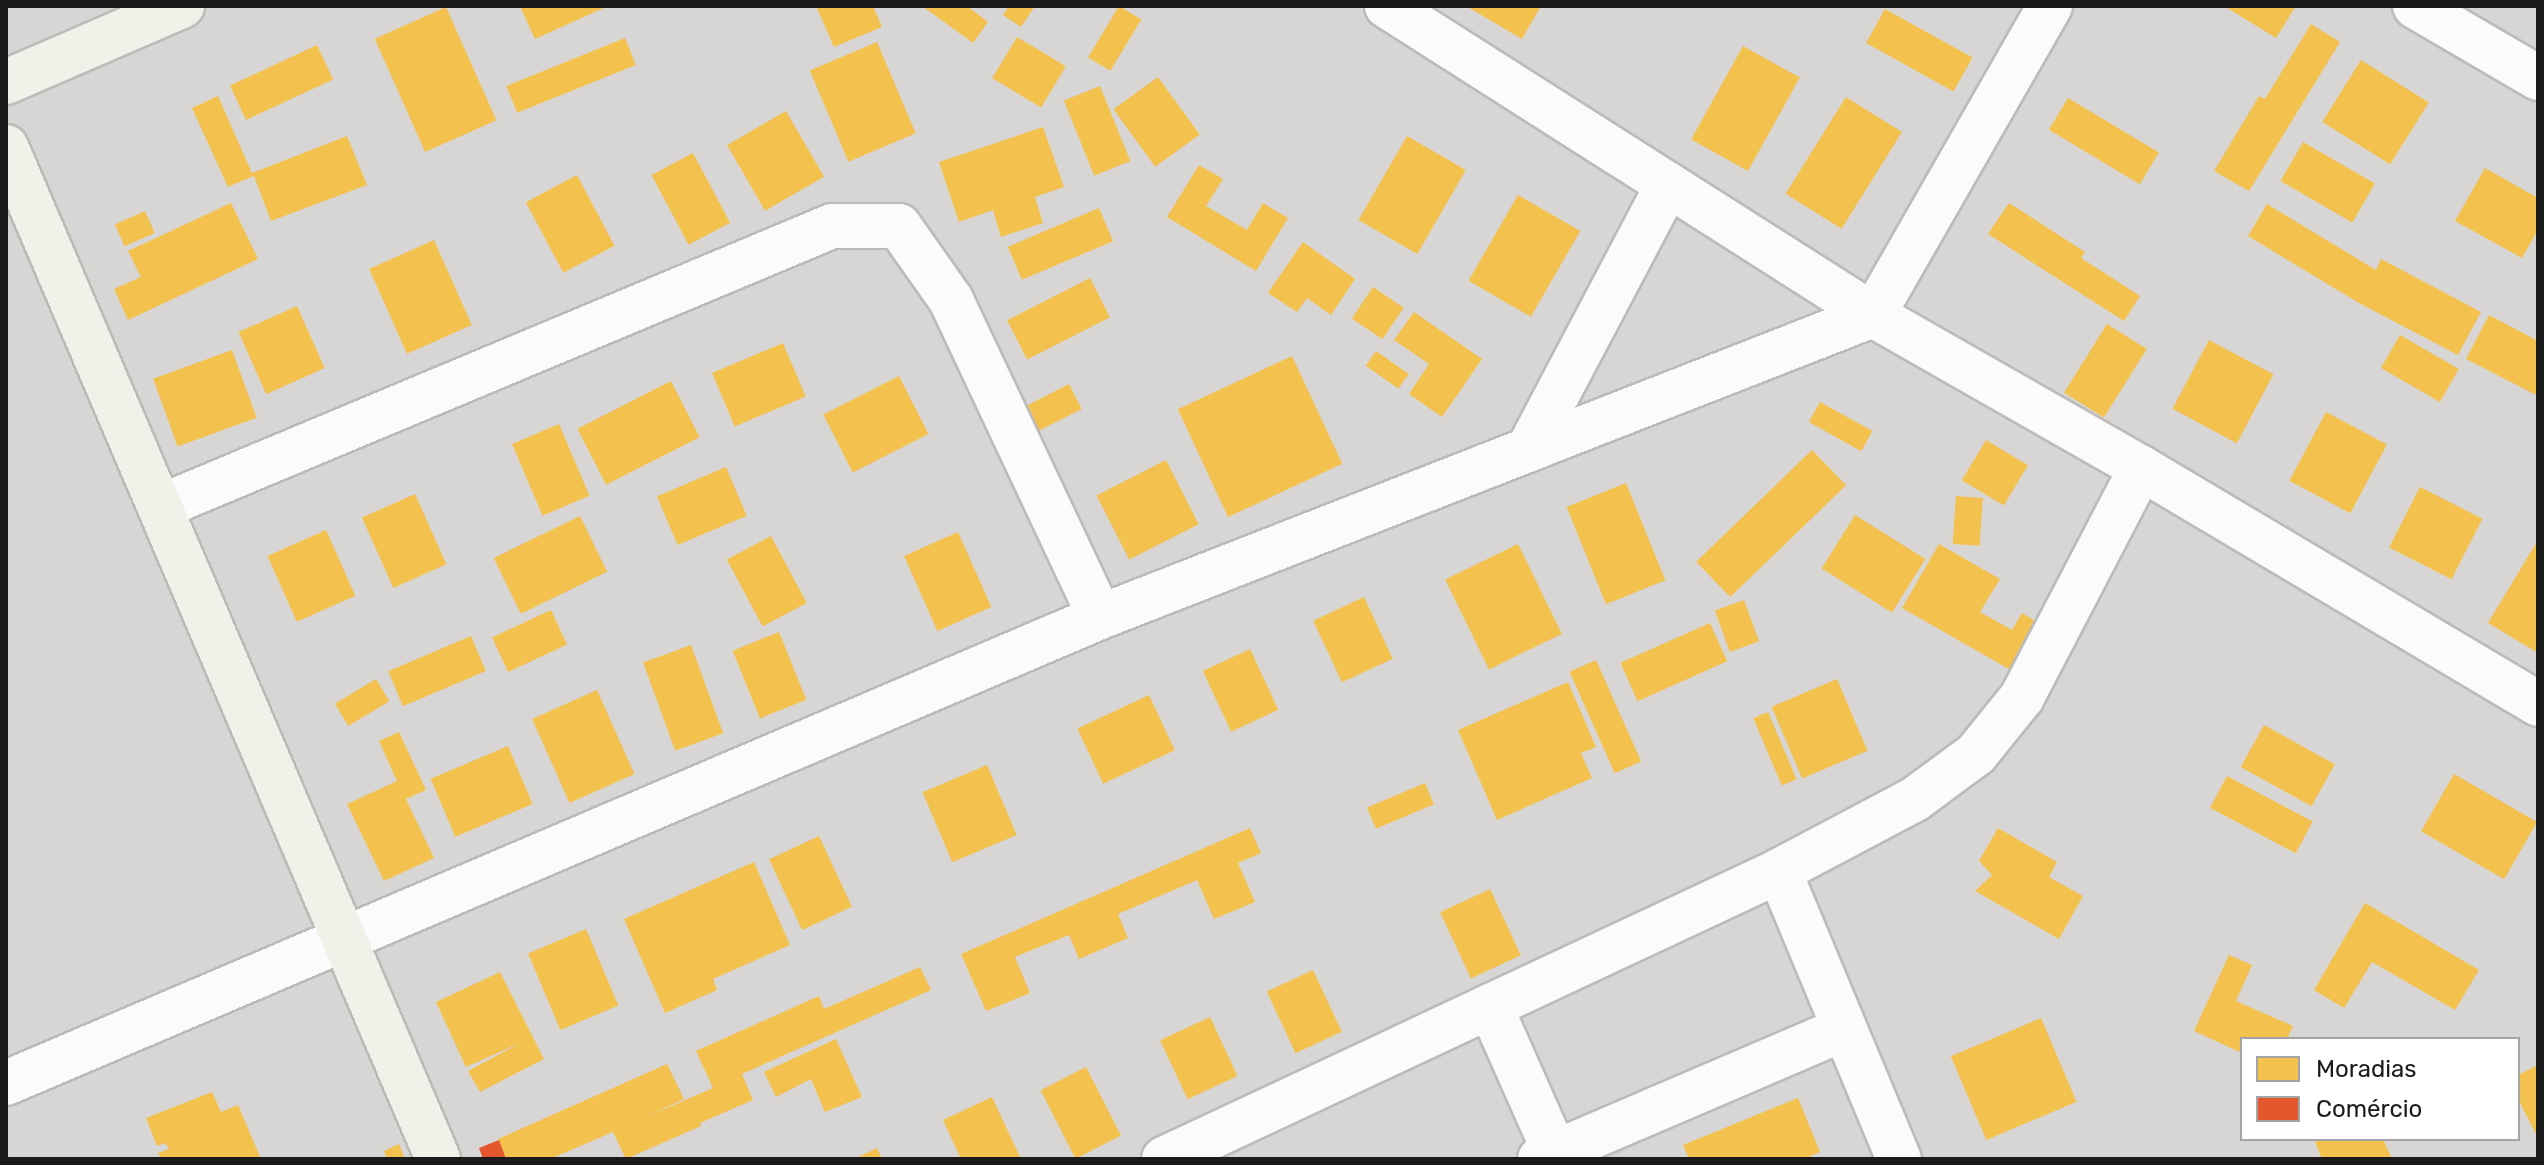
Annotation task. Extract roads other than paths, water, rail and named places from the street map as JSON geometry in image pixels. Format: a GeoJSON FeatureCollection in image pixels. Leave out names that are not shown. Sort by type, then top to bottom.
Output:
{"type":"FeatureCollection","features":[{"type":"Feature","properties":{"kind":"street"},"geometry":{"type":"LineString","coordinates":[[6,82],[182,6]]}},
{"type":"Feature","properties":{"kind":"street"},"geometry":{"type":"LineString","coordinates":[[1387,6],[1873,315],[2141,468],[2538,704]]}},
{"type":"Feature","properties":{"kind":"street"},"geometry":{"type":"LineString","coordinates":[[6,1083],[1100,617],[1873,315],[2050,6]]}},
{"type":"Feature","properties":{"kind":"street"},"geometry":{"type":"LineString","coordinates":[[2415,6],[2538,78]]}},
{"type":"Feature","properties":{"kind":"street"},"geometry":{"type":"LineString","coordinates":[[6,147],[438,1159]]}},
{"type":"Feature","properties":{"kind":"street"},"geometry":{"type":"LineString","coordinates":[[1528,450],[1668,185]]}},
{"type":"Feature","properties":{"kind":"street"},"geometry":{"type":"LineString","coordinates":[[160,507],[832,226],[899,226],[951,300],[1100,617]]}},
{"type":"Feature","properties":{"kind":"street"},"geometry":{"type":"LineString","coordinates":[[1164,1159],[1779,871],[1915,799],[1976,754],[2022,697],[2141,468]]}},
{"type":"Feature","properties":{"kind":"street"},"geometry":{"type":"LineString","coordinates":[[1779,871],[1899,1159]]}},
{"type":"Feature","properties":{"kind":"street"},"geometry":{"type":"LineString","coordinates":[[1490,1006],[1547,1156],[1844,1029]]}}]}
